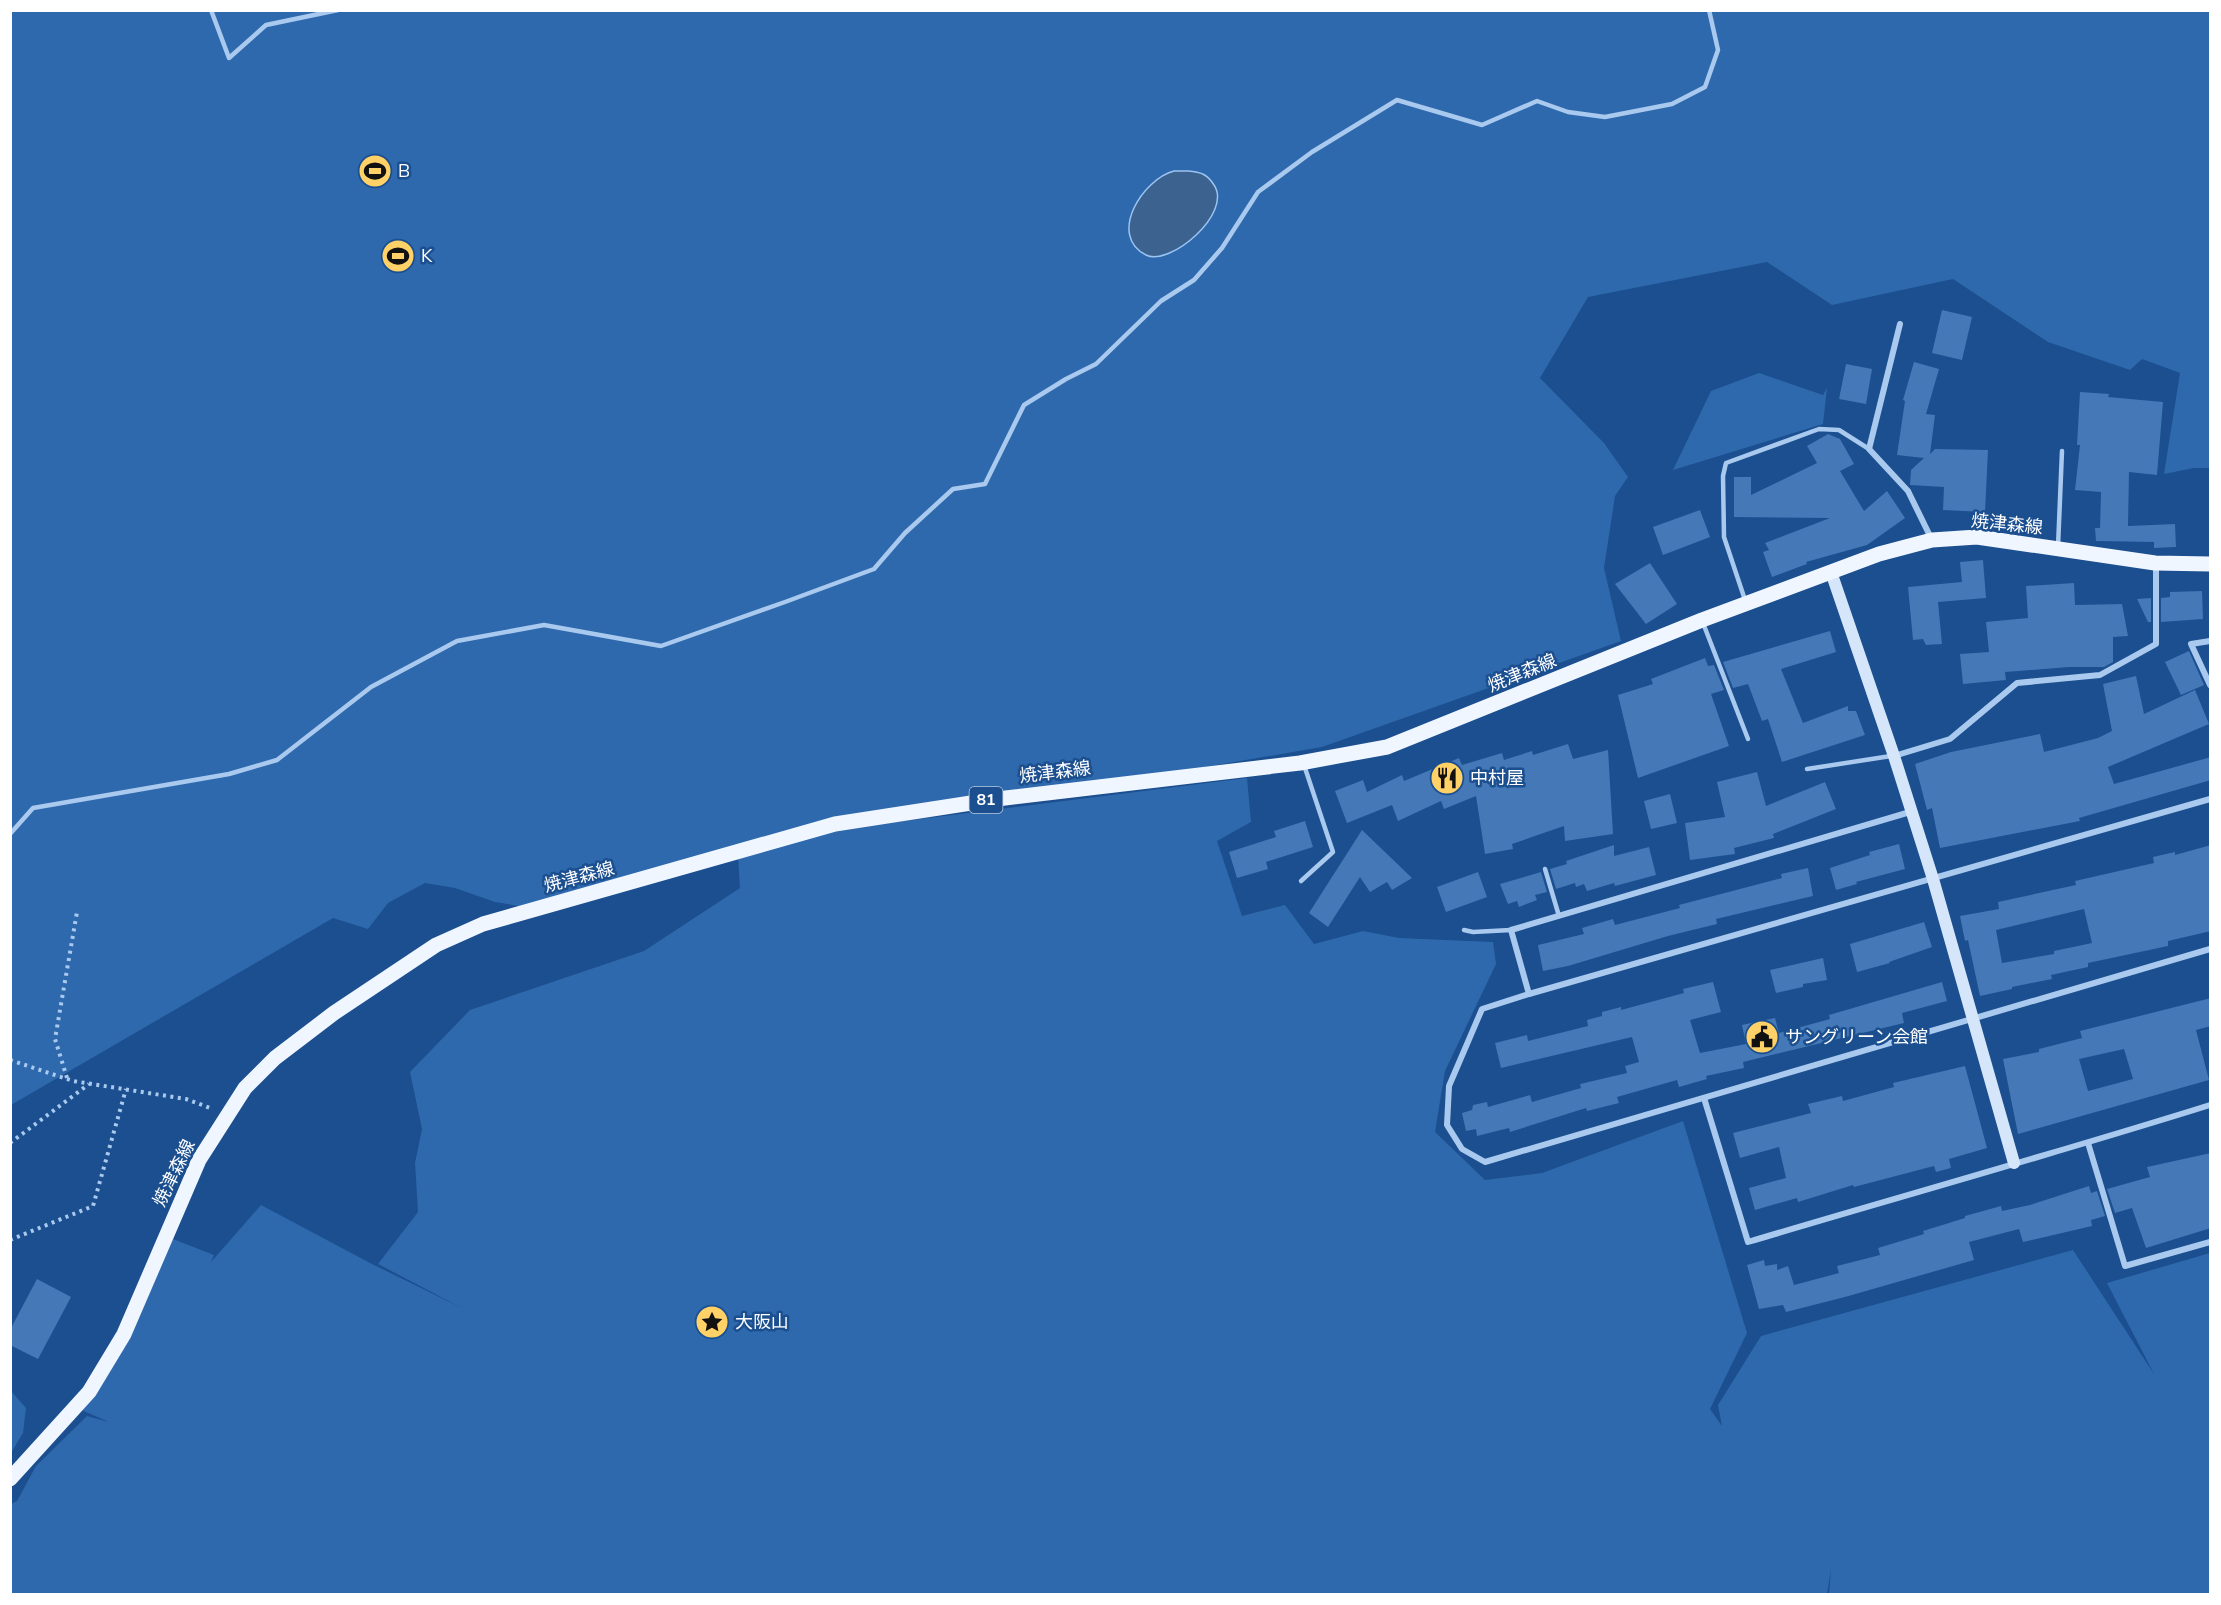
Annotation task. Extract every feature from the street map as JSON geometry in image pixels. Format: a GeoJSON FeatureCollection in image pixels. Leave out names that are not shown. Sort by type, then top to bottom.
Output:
{"type":"FeatureCollection","features":[{"type":"Feature","properties":{"kind":"main road","name":"焼津森線"},"geometry":{"type":"LineString","coordinates":[[10,1479],[89,1392],[124,1334],[199,1161],[244,1088],[275,1058],[334,1012],[436,945],[483,924],[835,824],[997,799],[1303,763],[1387,747],[1702,620],[1879,554],[1932,540],[1977,537],[2156,563],[2211,564]]}},
{"type":"Feature","properties":{"kind":"street"},"geometry":{"type":"LineString","coordinates":[[1900,324],[1869,449],[1908,491],[1932,540]]}},
{"type":"Feature","properties":{"kind":"street"},"geometry":{"type":"LineString","coordinates":[[1894,756],[1950,739],[2017,683],[2100,675],[2156,644],[2156,563]]}},
{"type":"Feature","properties":{"kind":"street"},"geometry":{"type":"LineString","coordinates":[[1830,572],[1894,756],[1974,1018],[2014,1162]]}},
{"type":"Feature","properties":{"kind":"street"},"geometry":{"type":"LineString","coordinates":[[2211,641],[2191,644],[2211,685]]}},
{"type":"Feature","properties":{"kind":"street"},"geometry":{"type":"LineString","coordinates":[[2211,799],[1482,1009],[1449,1086],[1447,1125],[1462,1149],[1485,1162],[2211,950]]}},
{"type":"Feature","properties":{"kind":"street"},"geometry":{"type":"LineString","coordinates":[[1529,994],[1511,930],[1910,812]]}},
{"type":"Feature","properties":{"kind":"street"},"geometry":{"type":"LineString","coordinates":[[1704,1098],[1748,1242],[2211,1105]]}},
{"type":"Feature","properties":{"kind":"street"},"geometry":{"type":"LineString","coordinates":[[2088,1143],[2125,1266],[2211,1242]]}},
{"type":"Feature","properties":{"kind":"lane"},"geometry":{"type":"LineString","coordinates":[[211,10],[229,58],[266,25],[338,10]]}},
{"type":"Feature","properties":{"kind":"lane"},"geometry":{"type":"LineString","coordinates":[[10,834],[33,808],[229,774],[277,760],[371,687],[457,641],[544,625],[661,646],[874,569],[904,533],[953,489],[985,484],[1024,405],[1066,379],[1096,364],[1161,301],[1194,280],[1222,248],[1258,192],[1311,152],[1397,100],[1482,125],[1537,101],[1568,112],[1605,117],[1672,104],[1705,87],[1718,50],[1709,10]]}},
{"type":"Feature","properties":{"kind":"lane"},"geometry":{"type":"LineString","coordinates":[[1746,604],[1724,537],[1723,476],[1726,463],[1819,429],[1839,430],[1869,449]]}},
{"type":"Feature","properties":{"kind":"lane"},"geometry":{"type":"LineString","coordinates":[[2058,549],[2062,451]]}},
{"type":"Feature","properties":{"kind":"lane"},"geometry":{"type":"LineString","coordinates":[[1702,620],[1748,739]]}},
{"type":"Feature","properties":{"kind":"lane"},"geometry":{"type":"LineString","coordinates":[[1807,769],[1894,756]]}},
{"type":"Feature","properties":{"kind":"lane"},"geometry":{"type":"LineString","coordinates":[[1300,881],[1333,852],[1303,763]]}},
{"type":"Feature","properties":{"kind":"lane"},"geometry":{"type":"LineString","coordinates":[[1545,869],[1559,916]]}},
{"type":"Feature","properties":{"kind":"lane"},"geometry":{"type":"LineString","coordinates":[[1464,930],[1473,932],[1511,930]]}},
{"type":"Feature","properties":{"kind":"path"},"geometry":{"type":"LineString","coordinates":[[67,1079],[55,1040],[77,912]]}},
{"type":"Feature","properties":{"kind":"path"},"geometry":{"type":"LineString","coordinates":[[10,1060],[67,1079],[186,1099],[228,1114]]}},
{"type":"Feature","properties":{"kind":"path"},"geometry":{"type":"LineString","coordinates":[[10,1143],[90,1083]]}},
{"type":"Feature","properties":{"kind":"path"},"geometry":{"type":"LineString","coordinates":[[10,1240],[93,1206],[126,1089]]}},
{"type":"Feature","properties":{"kind":"shaded area"},"geometry":{"type":"Polygon","coordinates":[[[11,11],[2210,11],[2210,468],[2194,468],[2164,474],[2180,373],[2142,359],[2130,370],[2048,342],[1953,279],[1832,305],[1767,262],[1588,297],[1540,378],[1604,443],[1628,477],[1615,496],[1604,568],[1621,641],[1322,747],[848,828],[1247,778],[1251,822],[1217,841],[1242,916],[1285,905],[1314,944],[1363,931],[1399,938],[1493,942],[1496,964],[1445,1071],[1435,1132],[1485,1180],[1542,1173],[1683,1121],[1747,1333],[1710,1409],[1722,1426],[1718,1405],[1761,1336],[2073,1250],[2154,1374],[2107,1283],[2210,1253],[2210,1594],[1829,1594],[1831,1570],[1827,1594],[11,1594],[11,1504],[17,1501],[36,1466],[87,1416],[109,1422],[79,1409],[173,1239],[214,1255],[211,1262],[261,1205],[370,1263],[462,1308],[378,1264],[418,1212],[415,1163],[422,1129],[410,1072],[470,1010],[644,951],[740,888],[738,856],[537,909],[495,902],[455,888],[425,883],[388,903],[368,929],[333,918],[11,1105],[11,11]]]}},
{"type":"Feature","properties":{"kind":"shaded area"},"geometry":{"type":"Polygon","coordinates":[[[1174,171],[1203,174],[1214,185],[1218,197],[1215,209],[1207,223],[1183,246],[1157,257],[1146,255],[1135,246],[1130,235],[1130,222],[1134,208],[1141,196],[1162,176],[1174,171]]]}},
{"type":"Feature","properties":{"kind":"shaded area"},"geometry":{"type":"Polygon","coordinates":[[[1759,373],[1823,395],[1827,388],[1823,424],[1673,470],[1711,391],[1759,373]]]}},
{"type":"Feature","properties":{"kind":"shaded area"},"geometry":{"type":"Polygon","coordinates":[[[11,1391],[26,1408],[23,1433],[11,1453],[11,1391]]]}},
{"type":"Feature","properties":{"kind":"building"},"geometry":{"type":"Polygon","coordinates":[[[1942,310],[1972,317],[1962,360],[1932,353],[1942,310]]]}},
{"type":"Feature","properties":{"kind":"building"},"geometry":{"type":"Polygon","coordinates":[[[1914,362],[1939,369],[1926,414],[1935,415],[1930,454],[1935,449],[1988,450],[1985,512],[1943,510],[1944,487],[1910,485],[1911,470],[1924,458],[1897,455],[1905,401],[1903,400],[1914,362]]]}},
{"type":"Feature","properties":{"kind":"building"},"geometry":{"type":"Polygon","coordinates":[[[1846,364],[1872,369],[1866,404],[1839,399],[1846,364]]]}},
{"type":"Feature","properties":{"kind":"building"},"geometry":{"type":"Polygon","coordinates":[[[2080,392],[2163,402],[2157,475],[2129,472],[2128,526],[2175,524],[2176,547],[2154,548],[2154,542],[2096,541],[2095,528],[2100,528],[2101,492],[2075,490],[2080,445],[2077,445],[2080,392]]]}},
{"type":"Feature","properties":{"kind":"building"},"geometry":{"type":"Polygon","coordinates":[[[1828,434],[1840,439],[1854,464],[1840,471],[1864,511],[1887,491],[1905,518],[1867,545],[1806,562],[1807,564],[1772,577],[1763,552],[1769,550],[1765,543],[1830,518],[1734,517],[1734,477],[1751,477],[1751,495],[1817,463],[1807,446],[1828,434]]]}},
{"type":"Feature","properties":{"kind":"building"},"geometry":{"type":"Polygon","coordinates":[[[1700,510],[1710,537],[1663,555],[1653,527],[1700,510]]]}},
{"type":"Feature","properties":{"kind":"building"},"geometry":{"type":"Polygon","coordinates":[[[1983,560],[1986,598],[1938,602],[1942,644],[1926,645],[1923,639],[1913,640],[1908,587],[1962,582],[1960,562],[1983,560]]]}},
{"type":"Feature","properties":{"kind":"building"},"geometry":{"type":"Polygon","coordinates":[[[1650,563],[1677,604],[1646,624],[1615,584],[1650,563]]]}},
{"type":"Feature","properties":{"kind":"building"},"geometry":{"type":"Polygon","coordinates":[[[2074,583],[2075,605],[2122,604],[2128,636],[2113,637],[2113,662],[2104,667],[2005,672],[2006,680],[1963,684],[1960,654],[1989,652],[1986,622],[2028,618],[2026,586],[2074,583]]]}},
{"type":"Feature","properties":{"kind":"building"},"geometry":{"type":"Polygon","coordinates":[[[2202,591],[2203,619],[2161,622],[2161,598],[2170,597],[2170,592],[2202,591]]]}},
{"type":"Feature","properties":{"kind":"building"},"geometry":{"type":"Polygon","coordinates":[[[2151,598],[2151,622],[2148,622],[2137,599],[2151,598]]]}},
{"type":"Feature","properties":{"kind":"building"},"geometry":{"type":"Polygon","coordinates":[[[1830,631],[1836,652],[1781,669],[1803,723],[1848,706],[1848,711],[1856,711],[1865,735],[1782,762],[1768,719],[1762,721],[1748,684],[1733,688],[1723,662],[1830,631]]]}},
{"type":"Feature","properties":{"kind":"building"},"geometry":{"type":"Polygon","coordinates":[[[2189,651],[2204,685],[2181,695],[2165,662],[2189,651]]]}},
{"type":"Feature","properties":{"kind":"building"},"geometry":{"type":"Polygon","coordinates":[[[1705,658],[1708,666],[1714,665],[1724,690],[1711,694],[1729,746],[1638,778],[1618,695],[1653,684],[1651,679],[1705,658]]]}},
{"type":"Feature","properties":{"kind":"building"},"geometry":{"type":"Polygon","coordinates":[[[2136,676],[2144,714],[2195,690],[2209,724],[2108,767],[2114,784],[2211,757],[2211,780],[2079,818],[2080,821],[1940,848],[1932,808],[1927,810],[1915,764],[1951,752],[2040,734],[2044,752],[2098,738],[2112,731],[2103,684],[2136,676]]]}},
{"type":"Feature","properties":{"kind":"building"},"geometry":{"type":"Polygon","coordinates":[[[1568,744],[1573,759],[1608,750],[1613,834],[1565,841],[1564,826],[1512,844],[1513,849],[1485,854],[1476,796],[1444,809],[1441,801],[1398,821],[1392,805],[1347,823],[1335,791],[1363,780],[1367,792],[1402,775],[1404,781],[1459,758],[1462,765],[1502,753],[1504,760],[1532,751],[1533,755],[1568,744]]]}},
{"type":"Feature","properties":{"kind":"building"},"geometry":{"type":"Polygon","coordinates":[[[1757,772],[1766,806],[1825,782],[1836,809],[1773,834],[1774,838],[1734,848],[1735,854],[1690,860],[1685,823],[1725,817],[1717,782],[1757,772]]]}},
{"type":"Feature","properties":{"kind":"building"},"geometry":{"type":"Polygon","coordinates":[[[1670,794],[1677,823],[1651,829],[1644,801],[1670,794]]]}},
{"type":"Feature","properties":{"kind":"building"},"geometry":{"type":"Polygon","coordinates":[[[1305,821],[1313,847],[1266,862],[1268,869],[1237,878],[1229,852],[1276,837],[1274,831],[1305,821]]]}},
{"type":"Feature","properties":{"kind":"building"},"geometry":{"type":"Polygon","coordinates":[[[1362,830],[1412,878],[1392,890],[1387,882],[1370,892],[1360,877],[1328,927],[1309,913],[1362,830]]]}},
{"type":"Feature","properties":{"kind":"building"},"geometry":{"type":"Polygon","coordinates":[[[1899,844],[1905,869],[1856,882],[1857,884],[1836,890],[1830,868],[1870,855],[1869,852],[1899,844]]]}},
{"type":"Feature","properties":{"kind":"building"},"geometry":{"type":"Polygon","coordinates":[[[1614,845],[1614,856],[1649,847],[1656,875],[1587,891],[1584,884],[1576,887],[1575,883],[1556,889],[1550,869],[1567,864],[1566,861],[1614,845]]]}},
{"type":"Feature","properties":{"kind":"building"},"geometry":{"type":"Polygon","coordinates":[[[2211,845],[2211,931],[2168,941],[2168,946],[2088,963],[2088,967],[2051,975],[2052,979],[1980,996],[1968,940],[1965,941],[1960,916],[1999,909],[1998,902],[2076,885],[2075,881],[2154,863],[2153,857],[2175,852],[2175,855],[2211,845]],[[2084,909],[1996,930],[2002,963],[2054,954],[2054,951],[2092,943],[2084,909]]]}},
{"type":"Feature","properties":{"kind":"building"},"geometry":{"type":"Polygon","coordinates":[[[1808,868],[1813,896],[1716,919],[1717,924],[1543,971],[1538,945],[1584,934],[1582,928],[1613,919],[1615,925],[1680,908],[1679,905],[1782,878],[1781,874],[1808,868]]]}},
{"type":"Feature","properties":{"kind":"building"},"geometry":{"type":"Polygon","coordinates":[[[1478,872],[1487,897],[1446,912],[1437,887],[1478,872]]]}},
{"type":"Feature","properties":{"kind":"building"},"geometry":{"type":"Polygon","coordinates":[[[1541,872],[1547,892],[1535,895],[1537,900],[1519,907],[1517,901],[1508,904],[1500,884],[1541,872]]]}},
{"type":"Feature","properties":{"kind":"building"},"geometry":{"type":"Polygon","coordinates":[[[1924,922],[1932,947],[1890,963],[1857,972],[1850,944],[1924,922]]]}},
{"type":"Feature","properties":{"kind":"building"},"geometry":{"type":"Polygon","coordinates":[[[1823,958],[1827,980],[1803,984],[1803,987],[1776,993],[1770,970],[1823,958]]]}},
{"type":"Feature","properties":{"kind":"building"},"geometry":{"type":"Polygon","coordinates":[[[1713,982],[1721,1012],[1690,1020],[1700,1053],[1746,1044],[1742,1025],[1775,1018],[1779,1033],[1830,1019],[1829,1015],[1942,982],[1947,1001],[1902,1013],[1904,1023],[1743,1062],[1744,1068],[1706,1076],[1707,1079],[1679,1087],[1677,1080],[1617,1097],[1619,1103],[1587,1111],[1586,1108],[1510,1132],[1509,1128],[1477,1136],[1476,1129],[1466,1131],[1462,1113],[1472,1110],[1473,1105],[1487,1102],[1488,1107],[1530,1095],[1532,1102],[1581,1088],[1580,1084],[1627,1073],[1625,1066],[1639,1062],[1632,1037],[1501,1068],[1495,1043],[1527,1035],[1528,1041],[1588,1026],[1587,1020],[1602,1016],[1602,1012],[1621,1007],[1621,1010],[1684,993],[1683,989],[1713,982]]]}},
{"type":"Feature","properties":{"kind":"building"},"geometry":{"type":"Polygon","coordinates":[[[2211,998],[2211,1026],[2196,1030],[2209,1080],[2018,1134],[2003,1059],[2039,1052],[2039,1049],[2082,1038],[2080,1031],[2211,998]],[[2124,1049],[2079,1059],[2088,1091],[2133,1079],[2124,1049]]]}},
{"type":"Feature","properties":{"kind":"building"},"geometry":{"type":"Polygon","coordinates":[[[1965,1066],[1987,1148],[1949,1159],[1951,1168],[1936,1172],[1934,1166],[1854,1187],[1853,1185],[1798,1202],[1797,1198],[1755,1210],[1749,1188],[1786,1178],[1779,1147],[1740,1158],[1733,1133],[1811,1113],[1808,1104],[1842,1096],[1843,1101],[1894,1087],[1893,1083],[1965,1066]]]}},
{"type":"Feature","properties":{"kind":"building"},"geometry":{"type":"Polygon","coordinates":[[[2211,1153],[2211,1228],[2146,1248],[2132,1208],[2115,1213],[2107,1189],[2150,1177],[2147,1167],[2211,1153]]]}},
{"type":"Feature","properties":{"kind":"building"},"geometry":{"type":"Polygon","coordinates":[[[2089,1186],[2091,1193],[2097,1191],[2105,1216],[2091,1220],[2092,1226],[2023,1242],[2019,1229],[1969,1242],[1974,1260],[1786,1312],[1783,1305],[1759,1309],[1747,1265],[1764,1260],[1765,1266],[1777,1264],[1777,1270],[1788,1266],[1794,1285],[1839,1273],[1837,1266],[1880,1255],[1878,1248],[1924,1234],[1923,1231],[1965,1218],[1965,1216],[2001,1206],[2002,1211],[2030,1205],[2089,1186]]]}},
{"type":"Feature","properties":{"kind":"building"},"geometry":{"type":"Polygon","coordinates":[[[37,1279],[71,1297],[38,1359],[10,1345],[10,1330],[37,1279]]]}},
{"type":"Feature","properties":{"kind":"place","name":"B"},"geometry":{"type":"Point","coordinates":[375,171]}},
{"type":"Feature","properties":{"kind":"place","name":"K"},"geometry":{"type":"Point","coordinates":[398,256]}},
{"type":"Feature","properties":{"kind":"place","name":"中村屋"},"geometry":{"type":"Point","coordinates":[1447,778]}},
{"type":"Feature","properties":{"kind":"place","name":"サングリーン会館"},"geometry":{"type":"Point","coordinates":[1762,1037]}},
{"type":"Feature","properties":{"kind":"place","name":"大阪山"},"geometry":{"type":"Point","coordinates":[712,1322]}}]}
